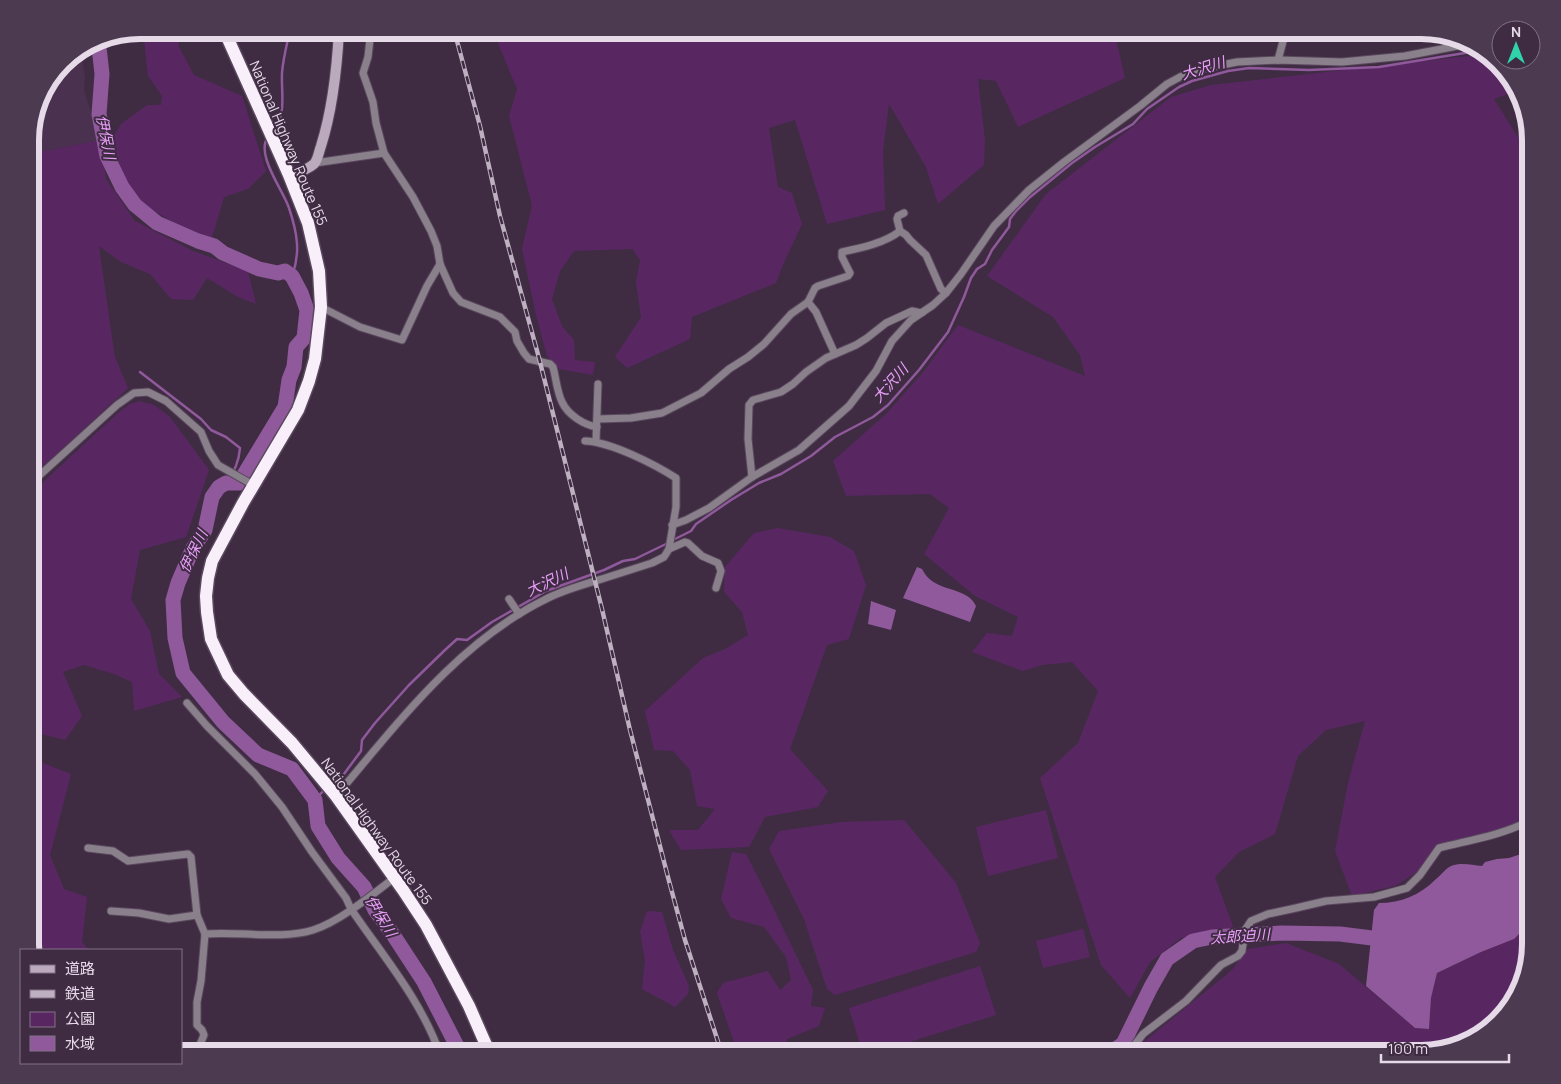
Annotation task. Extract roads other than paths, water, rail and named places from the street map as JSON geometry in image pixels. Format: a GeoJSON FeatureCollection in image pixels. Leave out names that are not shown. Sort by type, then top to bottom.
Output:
{"type":"FeatureCollection","features":[{"type":"Feature","properties":{"kind":"highway","name":"National Highway Route 155"},"geometry":{"type":"LineString","coordinates":[[228,39],[308,222],[319,271],[321,307],[314,359],[309,381],[298,410],[251,483],[243,503],[212,561],[206,596],[211,639],[228,675],[321,777],[426,925],[469,1006],[486,1045]]}},
{"type":"Feature","properties":{"kind":"street"},"geometry":{"type":"LineString","coordinates":[[315,163],[325,134],[331,108],[337,68],[339,39]]}},
{"type":"Feature","properties":{"kind":"street"},"geometry":{"type":"LineString","coordinates":[[370,39],[368,57],[363,73],[373,102],[384,153],[414,197],[431,231],[437,246],[440,264],[453,293],[461,302],[500,317],[515,332],[517,341],[529,359],[550,364],[553,367],[561,402],[568,410],[576,418],[597,427]]}},
{"type":"Feature","properties":{"kind":"street"},"geometry":{"type":"LineString","coordinates":[[1278,60],[1284,39]]}},
{"type":"Feature","properties":{"kind":"street"},"geometry":{"type":"LineString","coordinates":[[672,525],[709,508],[752,477],[799,450],[849,406],[876,371],[892,342],[911,320],[933,305],[946,293],[994,226],[1029,190],[1167,84],[1180,77],[1213,66],[1237,62],[1278,60],[1342,62],[1405,56],[1459,46]]}},
{"type":"Feature","properties":{"kind":"street"},"geometry":{"type":"LineString","coordinates":[[289,175],[303,171],[315,163],[384,153]]}},
{"type":"Feature","properties":{"kind":"street"},"geometry":{"type":"LineString","coordinates":[[904,213],[898,216],[897,219],[900,231],[926,255],[942,289],[946,293]]}},
{"type":"Feature","properties":{"kind":"street"},"geometry":{"type":"LineString","coordinates":[[598,419],[631,418],[662,413],[701,393],[729,369],[764,344],[791,314],[808,302],[815,288],[848,276],[850,273],[842,258],[842,252],[862,248],[900,231]]}},
{"type":"Feature","properties":{"kind":"street"},"geometry":{"type":"LineString","coordinates":[[321,307],[360,327],[402,340],[427,286],[440,264]]}},
{"type":"Feature","properties":{"kind":"street"},"geometry":{"type":"LineString","coordinates":[[808,302],[816,312],[835,354]]}},
{"type":"Feature","properties":{"kind":"street"},"geometry":{"type":"LineString","coordinates":[[752,477],[748,439],[749,405],[753,400],[780,392],[826,358],[856,345],[886,323],[903,314],[912,311],[921,313],[933,305]]}},
{"type":"Feature","properties":{"kind":"street"},"geometry":{"type":"LineString","coordinates":[[596,441],[598,384]]}},
{"type":"Feature","properties":{"kind":"street"},"geometry":{"type":"LineString","coordinates":[[39,476],[117,405],[134,393],[148,392],[166,401],[202,432],[209,451],[218,465],[251,483]]}},
{"type":"Feature","properties":{"kind":"street"},"geometry":{"type":"LineString","coordinates":[[585,441],[596,441],[653,464],[676,478],[676,507],[669,550]]}},
{"type":"Feature","properties":{"kind":"street"},"geometry":{"type":"LineString","coordinates":[[336,796],[404,714],[468,652],[518,613],[570,588],[652,563],[664,557],[669,550],[682,543],[688,543],[702,556],[718,563],[720,571],[716,588]]}},
{"type":"Feature","properties":{"kind":"street"},"geometry":{"type":"LineString","coordinates":[[509,599],[518,613]]}},
{"type":"Feature","properties":{"kind":"street"},"geometry":{"type":"LineString","coordinates":[[187,703],[255,774],[282,807],[353,908],[408,991],[426,1020],[436,1045]]}},
{"type":"Feature","properties":{"kind":"street"},"geometry":{"type":"LineString","coordinates":[[1134,1045],[1143,1034],[1186,1001],[1222,965],[1238,956],[1242,951],[1244,930],[1251,921],[1268,914],[1326,901],[1374,898],[1407,888],[1420,875],[1439,848],[1488,836],[1522,824]]}},
{"type":"Feature","properties":{"kind":"street"},"geometry":{"type":"LineString","coordinates":[[88,848],[114,852],[128,861],[189,855],[193,871],[197,915],[205,934],[201,981],[197,1002],[197,1026],[204,1035],[200,1045]]}},
{"type":"Feature","properties":{"kind":"street"},"geometry":{"type":"LineString","coordinates":[[205,934],[224,932],[275,934],[311,930],[353,908],[394,878]]}},
{"type":"Feature","properties":{"kind":"street"},"geometry":{"type":"LineString","coordinates":[[111,911],[169,919],[197,915]]}},
{"type":"Feature","properties":{"kind":"water"},"geometry":{"type":"Polygon","coordinates":[[[917,567],[922,569],[927,577],[934,582],[972,599],[976,606],[970,622],[903,598],[917,567]]]}},
{"type":"Feature","properties":{"kind":"water"},"geometry":{"type":"Polygon","coordinates":[[[871,601],[896,610],[891,630],[868,624],[871,601]]]}},
{"type":"Feature","properties":{"kind":"water"},"geometry":{"type":"Polygon","coordinates":[[[1521,854],[1522,931],[1514,939],[1437,973],[1431,998],[1429,1029],[1415,1028],[1366,986],[1374,910],[1379,903],[1402,900],[1417,894],[1451,866],[1463,864],[1482,866],[1485,862],[1521,854]]]}},
{"type":"Feature","properties":{"kind":"waterway"},"geometry":{"type":"LineString","coordinates":[[273,131],[282,110],[283,68],[288,39]]}},
{"type":"Feature","properties":{"kind":"waterway","name":"伊保川"},"geometry":{"type":"LineString","coordinates":[[99,47],[102,74],[99,114],[107,156],[122,187],[135,205],[157,223],[214,246],[223,253],[259,269],[278,273],[285,271],[292,276],[307,310],[304,338],[296,347],[294,367],[289,380],[285,407],[239,483],[226,483],[219,487],[212,497],[205,530],[193,548],[178,583],[173,600],[175,638],[183,673],[223,722],[258,755],[292,769],[315,800],[318,826],[338,858],[364,887],[375,910],[424,982],[456,1045]]}},
{"type":"Feature","properties":{"kind":"waterway","name":"大沢川"},"geometry":{"type":"LineString","coordinates":[[673,540],[691,531],[696,524],[731,500],[811,456],[835,437],[873,417],[888,405],[919,370],[948,332],[971,278],[977,269],[985,264],[992,250],[1009,227],[1010,219],[1016,211],[1072,163],[1133,124],[1147,109],[1179,87],[1192,81],[1228,71],[1249,68],[1309,70],[1379,67],[1471,52]]}},
{"type":"Feature","properties":{"kind":"waterway"},"geometry":{"type":"LineString","coordinates":[[268,137],[265,144],[267,162],[286,200],[296,234],[297,250],[292,276]]}},
{"type":"Feature","properties":{"kind":"waterway"},"geometry":{"type":"LineString","coordinates":[[140,372],[201,419],[211,430],[226,437],[240,448],[236,467],[226,483]]}},
{"type":"Feature","properties":{"kind":"waterway","name":"大沢川"},"geometry":{"type":"LineString","coordinates":[[332,785],[341,778],[361,751],[362,740],[375,723],[409,685],[457,639],[467,640],[492,622],[546,591],[623,561],[635,559],[668,543]]}},
{"type":"Feature","properties":{"kind":"waterway","name":"大沢川"},"geometry":{"type":"LineString","coordinates":[[315,800],[325,789]]}},
{"type":"Feature","properties":{"kind":"waterway","name":"太郎迫川"},"geometry":{"type":"LineString","coordinates":[[1122,1045],[1167,959],[1193,941],[1212,937],[1281,933],[1340,934],[1372,938]]}},
{"type":"Feature","properties":{"kind":"railway"},"geometry":{"type":"LineString","coordinates":[[456,39],[480,126],[500,216],[539,358],[669,881],[685,940],[719,1045]]}}]}
